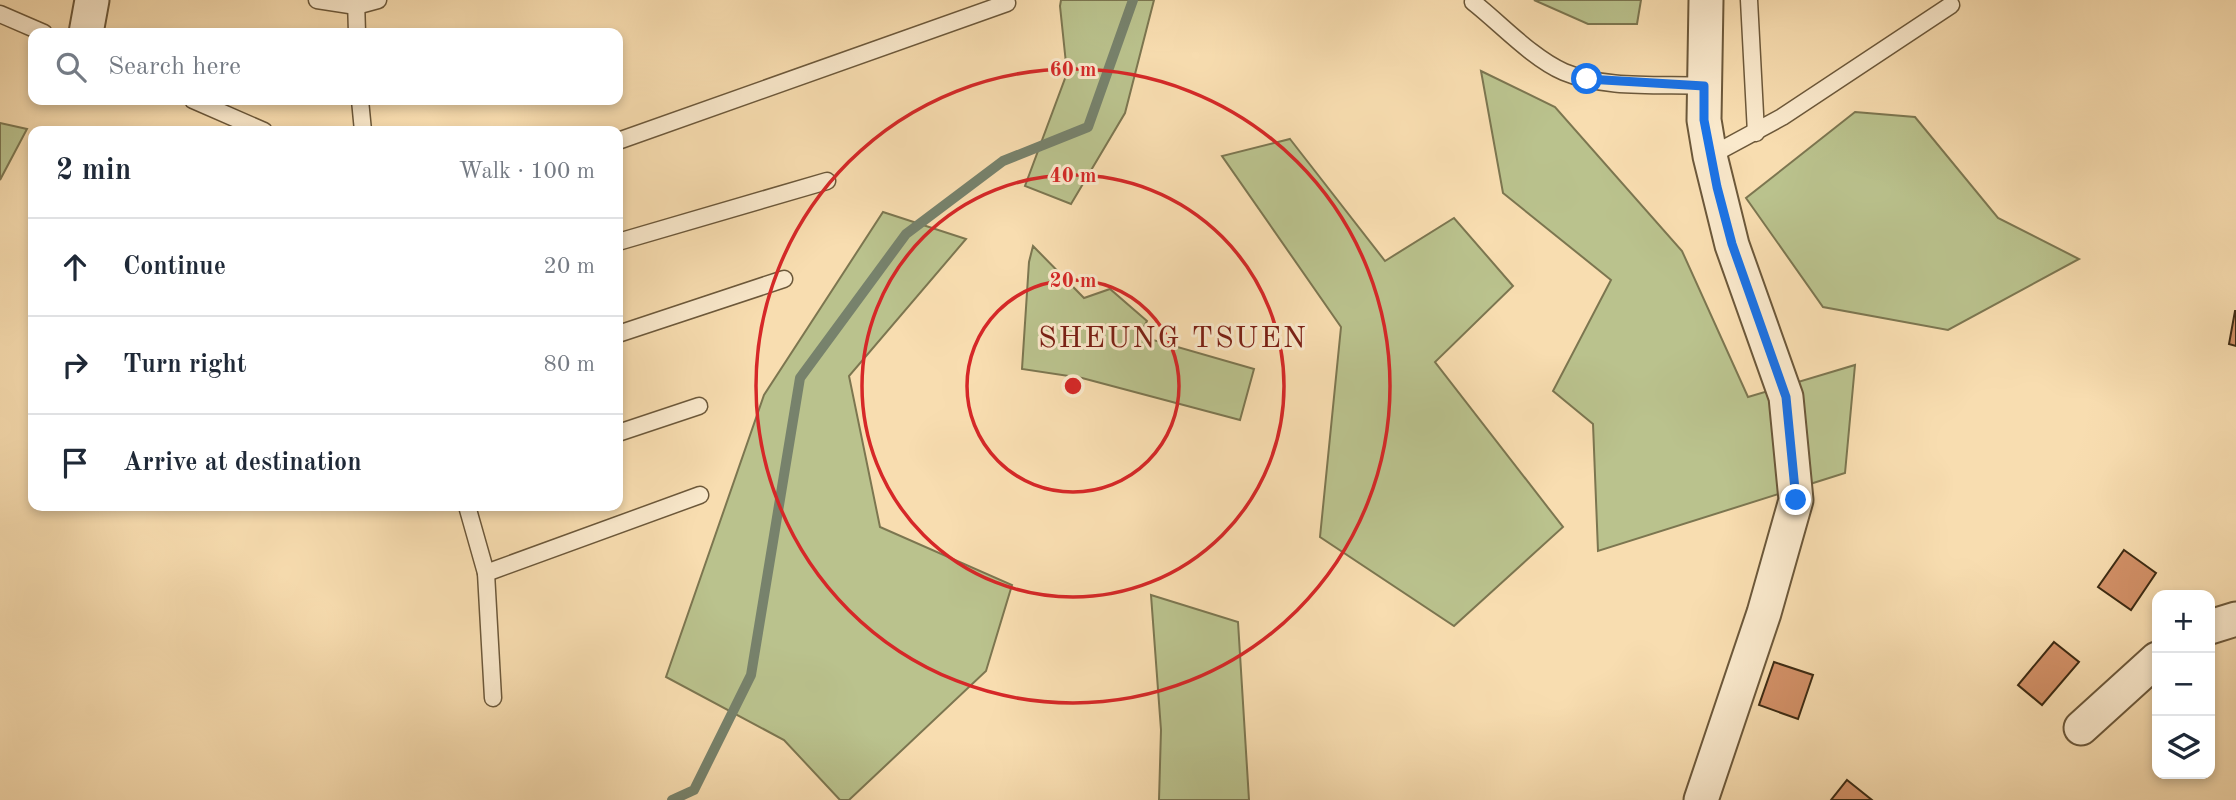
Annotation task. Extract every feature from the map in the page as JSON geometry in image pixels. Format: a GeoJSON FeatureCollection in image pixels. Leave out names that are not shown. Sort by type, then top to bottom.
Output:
{"type":"FeatureCollection","features":[{"type":"Feature","properties":{"kind":"street"},"geometry":{"type":"LineString","coordinates":[[87,28],[92,0]]}},
{"type":"Feature","properties":{"kind":"street"},"geometry":{"type":"LineString","coordinates":[[1701,800],[1708,786],[1764,613],[1796,500],[1786,397],[1732,244],[1710,156],[1704,120],[1706,0]]}},
{"type":"Feature","properties":{"kind":"street"},"geometry":{"type":"LineString","coordinates":[[2215,625],[2236,619]]}},
{"type":"Feature","properties":{"kind":"street"},"geometry":{"type":"LineString","coordinates":[[2081,728],[2152,664]]}},
{"type":"Feature","properties":{"kind":"lane"},"geometry":{"type":"LineString","coordinates":[[317,0],[356,3],[378,0]]}},
{"type":"Feature","properties":{"kind":"lane"},"geometry":{"type":"LineString","coordinates":[[1749,0],[1756,133]]}},
{"type":"Feature","properties":{"kind":"lane"},"geometry":{"type":"LineString","coordinates":[[1474,2],[1544,61],[1564,72],[1604,82],[1704,86]]}},
{"type":"Feature","properties":{"kind":"lane"},"geometry":{"type":"LineString","coordinates":[[356,3],[357,28]]}},
{"type":"Feature","properties":{"kind":"lane"},"geometry":{"type":"LineString","coordinates":[[623,139],[1007,3]]}},
{"type":"Feature","properties":{"kind":"lane"},"geometry":{"type":"LineString","coordinates":[[1710,156],[1756,133],[1951,5]]}},
{"type":"Feature","properties":{"kind":"lane"},"geometry":{"type":"LineString","coordinates":[[0,14],[32,28]]}},
{"type":"Feature","properties":{"kind":"lane"},"geometry":{"type":"LineString","coordinates":[[204,105],[253,126]]}},
{"type":"Feature","properties":{"kind":"lane"},"geometry":{"type":"LineString","coordinates":[[360,105],[363,126]]}},
{"type":"Feature","properties":{"kind":"lane"},"geometry":{"type":"LineString","coordinates":[[623,241],[827,181]]}},
{"type":"Feature","properties":{"kind":"lane"},"geometry":{"type":"LineString","coordinates":[[623,332],[785,279]]}},
{"type":"Feature","properties":{"kind":"lane"},"geometry":{"type":"LineString","coordinates":[[623,431],[699,406]]}},
{"type":"Feature","properties":{"kind":"lane"},"geometry":{"type":"LineString","coordinates":[[486,573],[700,495]]}},
{"type":"Feature","properties":{"kind":"lane"},"geometry":{"type":"LineString","coordinates":[[468,511],[486,573],[493,698]]}},
{"type":"Feature","properties":{"kind":"green space"},"geometry":{"type":"Polygon","coordinates":[[[1061,0],[1154,0],[1125,113],[1071,204],[1025,186],[1067,73],[1061,0]]]}},
{"type":"Feature","properties":{"kind":"green space"},"geometry":{"type":"Polygon","coordinates":[[[1534,0],[1641,0],[1637,24],[1588,24],[1534,0]]]}},
{"type":"Feature","properties":{"kind":"green space"},"geometry":{"type":"Polygon","coordinates":[[[1481,71],[1555,107],[1682,251],[1748,397],[1855,365],[1845,473],[1598,551],[1593,424],[1553,391],[1611,280],[1503,193],[1481,71]]]}},
{"type":"Feature","properties":{"kind":"green space"},"geometry":{"type":"Polygon","coordinates":[[[1855,112],[1915,117],[1998,218],[2079,259],[1948,330],[1823,307],[1746,198],[1855,112]]]}},
{"type":"Feature","properties":{"kind":"green space"},"geometry":{"type":"Polygon","coordinates":[[[0,123],[27,129],[0,180],[0,123]]]}},
{"type":"Feature","properties":{"kind":"green space"},"geometry":{"type":"Polygon","coordinates":[[[1290,139],[1385,261],[1454,218],[1513,286],[1435,362],[1563,527],[1454,626],[1320,537],[1341,327],[1222,156],[1290,139]]]}},
{"type":"Feature","properties":{"kind":"green space"},"geometry":{"type":"Polygon","coordinates":[[[883,212],[966,239],[849,376],[880,527],[1012,585],[986,671],[849,800],[840,800],[784,740],[666,677],[764,395],[883,212]]]}},
{"type":"Feature","properties":{"kind":"green space"},"geometry":{"type":"Polygon","coordinates":[[[1033,246],[1084,298],[1110,289],[1147,321],[1139,336],[1254,369],[1240,420],[1082,378],[1022,369],[1029,262],[1033,246]]]}},
{"type":"Feature","properties":{"kind":"green space"},"geometry":{"type":"Polygon","coordinates":[[[1151,595],[1238,622],[1249,800],[1159,800],[1161,730],[1151,595]]]}},
{"type":"Feature","properties":{"kind":"building"},"geometry":{"type":"Polygon","coordinates":[[[2236,311],[2236,346],[2229,344],[2236,311]]]}},
{"type":"Feature","properties":{"kind":"building"},"geometry":{"type":"Polygon","coordinates":[[[2124,550],[2156,573],[2131,610],[2098,587],[2124,550]]]}},
{"type":"Feature","properties":{"kind":"building"},"geometry":{"type":"Polygon","coordinates":[[[2054,642],[2079,662],[2042,705],[2018,685],[2054,642]]]}},
{"type":"Feature","properties":{"kind":"building"},"geometry":{"type":"Polygon","coordinates":[[[1774,662],[1813,675],[1798,719],[1759,705],[1774,662]]]}},
{"type":"Feature","properties":{"kind":"building"},"geometry":{"type":"Polygon","coordinates":[[[1847,780],[1872,800],[1831,800],[1847,780]]]}},
{"type":"Feature","properties":{"kind":"waterway"},"geometry":{"type":"LineString","coordinates":[[672,800],[694,790],[751,675],[800,378],[906,234],[1003,161],[1088,127],[1133,0]]}},
{"type":"Feature","properties":{"kind":"district","name":"SHEUNG TSUEN"},"geometry":{"type":"Point","coordinates":[1173,337]}},
{"type":"Feature","properties":{"kind":"route"},"geometry":{"type":"LineString","coordinates":[[1587,79],[1704,86],[1704,120],[1710,156],[1732,244],[1786,397],[1796,500]]}}]}
